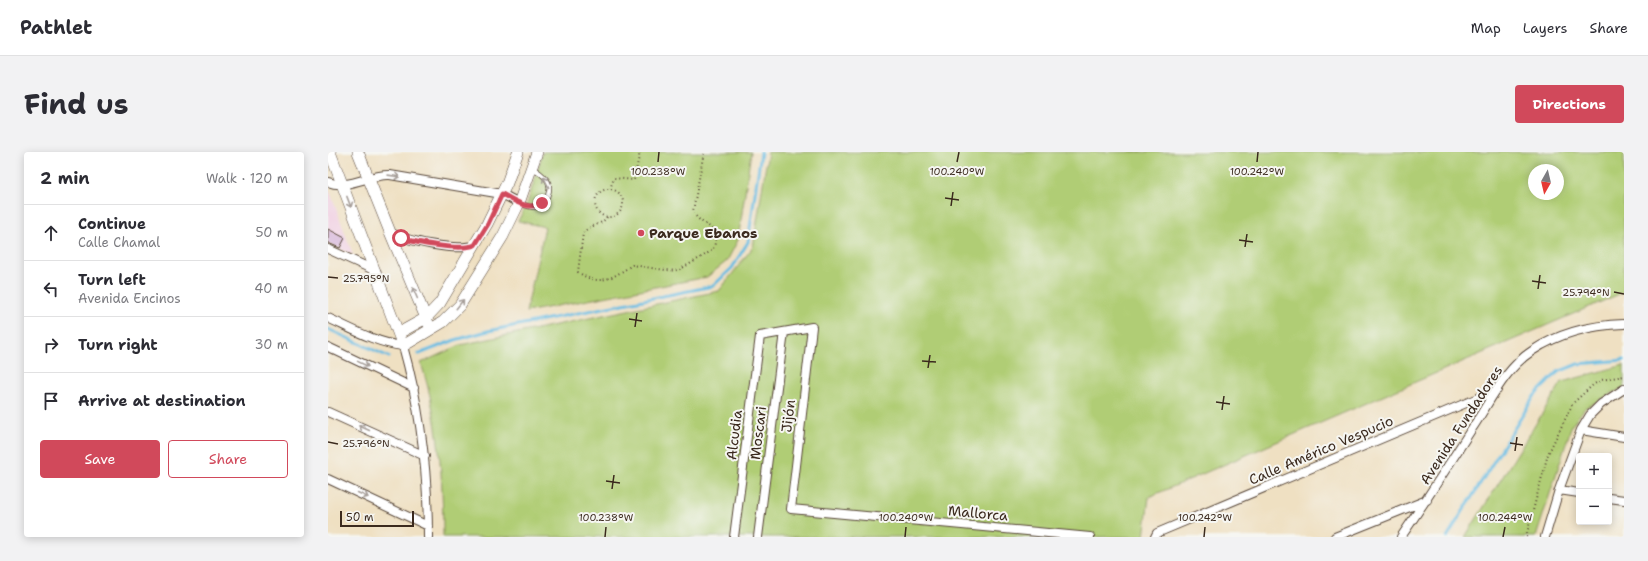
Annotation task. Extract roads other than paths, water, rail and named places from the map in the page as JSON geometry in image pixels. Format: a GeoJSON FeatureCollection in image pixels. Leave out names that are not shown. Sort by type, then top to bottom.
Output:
{"type":"FeatureCollection","features":[{"type":"Feature","properties":{"kind":"street"},"geometry":{"type":"LineString","coordinates":[[330,152],[409,362],[425,456],[428,537]]}},
{"type":"Feature","properties":{"kind":"street"},"geometry":{"type":"LineString","coordinates":[[358,152],[431,329]]}},
{"type":"Feature","properties":{"kind":"street"},"geometry":{"type":"LineString","coordinates":[[389,344],[399,333],[426,318],[440,303],[488,224],[502,194],[518,152]]}},
{"type":"Feature","properties":{"kind":"street"},"geometry":{"type":"LineString","coordinates":[[328,318],[389,344],[403,346],[443,322],[460,305],[503,236],[519,203],[537,152]]}},
{"type":"Feature","properties":{"kind":"street"},"geometry":{"type":"LineString","coordinates":[[328,182],[342,186],[368,177],[390,175],[502,194],[519,203]]}},
{"type":"Feature","properties":{"kind":"street"},"geometry":{"type":"LineString","coordinates":[[390,232],[401,238],[429,243],[458,247],[475,245]]}},
{"type":"Feature","properties":{"kind":"street"},"geometry":{"type":"LineString","coordinates":[[328,249],[376,272]]}},
{"type":"Feature","properties":{"kind":"street","name":"Avenida Fundadores"},"geometry":{"type":"LineString","coordinates":[[1401,537],[1427,500],[1497,390],[1518,364],[1532,351],[1564,335],[1601,325],[1624,324]]}},
{"type":"Feature","properties":{"kind":"street","name":"Jijón"},"geometry":{"type":"LineString","coordinates":[[784,332],[812,327],[791,508]]}},
{"type":"Feature","properties":{"kind":"street","name":"Alcudia"},"geometry":{"type":"LineString","coordinates":[[734,537],[760,336],[784,332]]}},
{"type":"Feature","properties":{"kind":"street","name":"Moscari"},"geometry":{"type":"LineString","coordinates":[[758,537],[784,332]]}},
{"type":"Feature","properties":{"kind":"street"},"geometry":{"type":"LineString","coordinates":[[328,347],[414,388]]}},
{"type":"Feature","properties":{"kind":"street"},"geometry":{"type":"LineString","coordinates":[[1545,537],[1559,490],[1581,430],[1590,415],[1601,404],[1624,389]]}},
{"type":"Feature","properties":{"kind":"street","name":"Calle Américo Vespucio"},"geometry":{"type":"LineString","coordinates":[[1156,536],[1497,390]]}},
{"type":"Feature","properties":{"kind":"street"},"geometry":{"type":"LineString","coordinates":[[328,412],[425,456]]}},
{"type":"Feature","properties":{"kind":"street"},"geometry":{"type":"LineString","coordinates":[[1581,430],[1624,437]]}},
{"type":"Feature","properties":{"kind":"street"},"geometry":{"type":"LineString","coordinates":[[328,479],[428,526]]}},
{"type":"Feature","properties":{"kind":"street"},"geometry":{"type":"LineString","coordinates":[[1559,490],[1576,493]]}},
{"type":"Feature","properties":{"kind":"street"},"geometry":{"type":"LineString","coordinates":[[1612,498],[1624,500]]}},
{"type":"Feature","properties":{"kind":"street"},"geometry":{"type":"LineString","coordinates":[[1335,537],[1427,500]]}},
{"type":"Feature","properties":{"kind":"street","name":"Mallorca"},"geometry":{"type":"LineString","coordinates":[[791,508],[1090,537]]}},
{"type":"Feature","properties":{"kind":"lane"},"geometry":{"type":"LineString","coordinates":[[519,203],[528,207],[536,207],[547,197],[549,188],[548,181],[542,174],[532,168]]}},
{"type":"Feature","properties":{"kind":"waterway"},"geometry":{"type":"LineString","coordinates":[[419,354],[455,340],[488,331],[713,286],[732,268],[748,242],[761,152]]}},
{"type":"Feature","properties":{"kind":"waterway"},"geometry":{"type":"LineString","coordinates":[[328,329],[389,357]]}},
{"type":"Feature","properties":{"kind":"waterway"},"geometry":{"type":"LineString","coordinates":[[1447,537],[1535,395],[1558,372],[1578,364],[1624,360]]}},
{"type":"Feature","properties":{"kind":"place","name":"Parque Ebanos"},"geometry":{"type":"Point","coordinates":[641,233]}}]}
